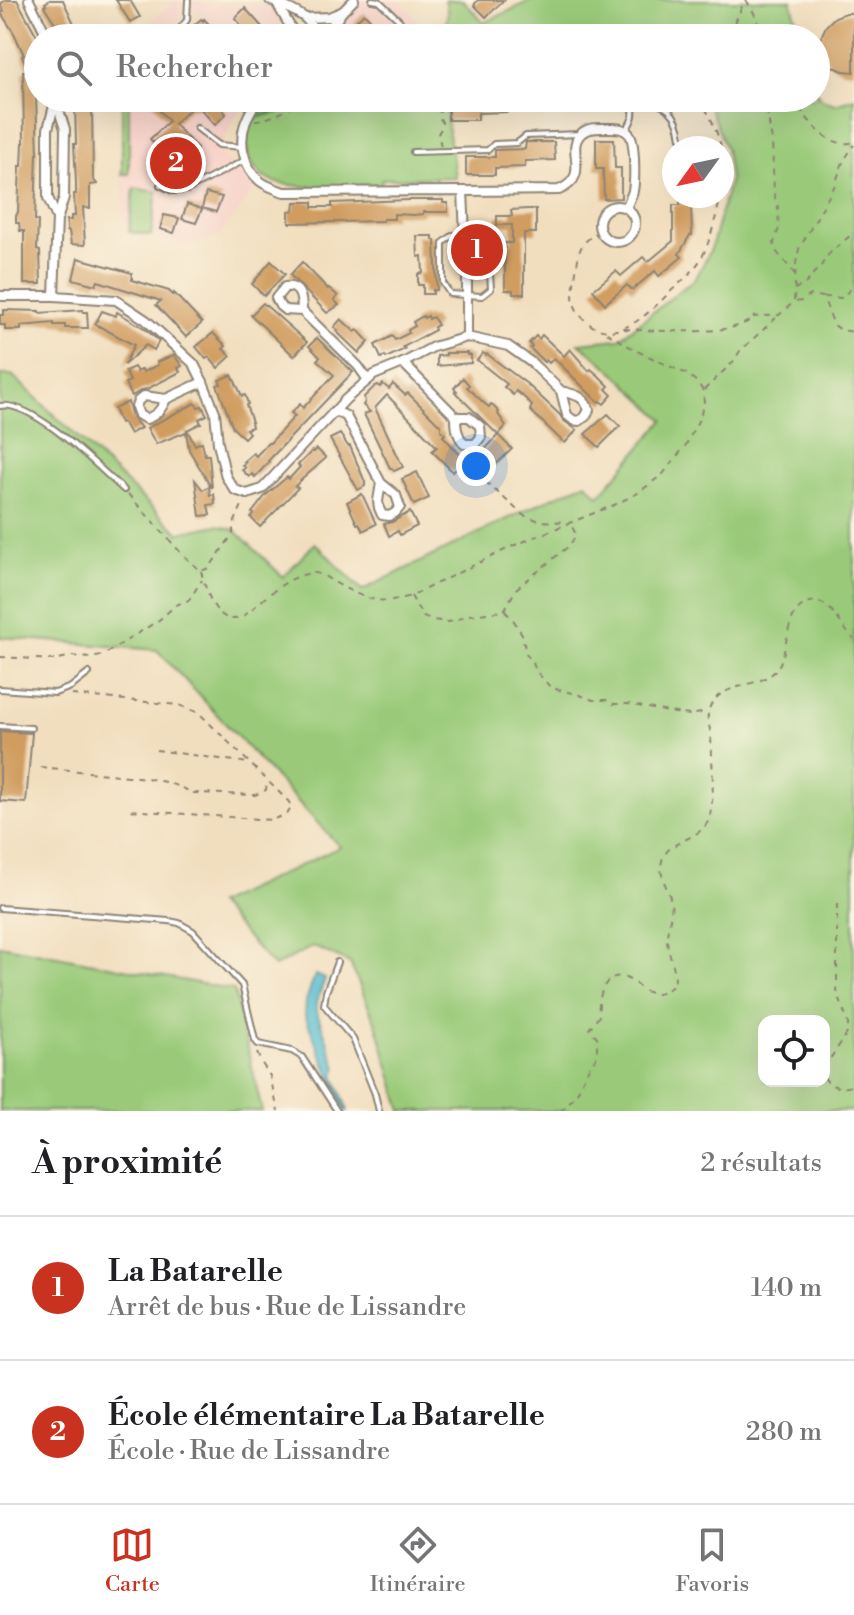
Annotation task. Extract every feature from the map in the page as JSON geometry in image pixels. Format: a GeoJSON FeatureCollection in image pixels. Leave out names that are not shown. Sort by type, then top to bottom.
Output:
{"type":"FeatureCollection","features":[{"type":"Feature","properties":{"kind":"street"},"geometry":{"type":"LineString","coordinates":[[29,0],[41,24]]}},
{"type":"Feature","properties":{"kind":"street"},"geometry":{"type":"LineString","coordinates":[[333,24],[354,0]]}},
{"type":"Feature","properties":{"kind":"street"},"geometry":{"type":"LineString","coordinates":[[273,2],[304,17],[311,24]]}},
{"type":"Feature","properties":{"kind":"street"},"geometry":{"type":"LineString","coordinates":[[273,2],[286,24]]}},
{"type":"Feature","properties":{"kind":"street"},"geometry":{"type":"LineString","coordinates":[[296,24],[304,17],[329,17],[342,12]]}},
{"type":"Feature","properties":{"kind":"street"},"geometry":{"type":"LineString","coordinates":[[53,112],[48,129],[48,198],[57,218]]}},
{"type":"Feature","properties":{"kind":"street"},"geometry":{"type":"LineString","coordinates":[[54,296],[57,218],[64,197],[65,129],[60,112]]}},
{"type":"Feature","properties":{"kind":"street"},"geometry":{"type":"LineString","coordinates":[[251,112],[242,136],[245,160],[262,183],[284,192],[559,190],[575,178],[576,143],[580,134],[590,128],[618,128],[631,136],[633,145],[633,189],[626,208]]}},
{"type":"Feature","properties":{"kind":"street"},"geometry":{"type":"LineString","coordinates":[[463,191],[467,337]]}},
{"type":"Feature","properties":{"kind":"street"},"geometry":{"type":"LineString","coordinates":[[607,208],[626,208],[635,223],[632,234],[621,242],[610,241],[600,231],[599,219],[607,208]]}},
{"type":"Feature","properties":{"kind":"street"},"geometry":{"type":"LineString","coordinates":[[0,296],[116,300],[146,320],[194,364],[215,412],[226,477],[235,490],[247,494],[262,489],[335,411],[374,375],[433,347],[467,337],[508,346],[532,363],[561,391]]}},
{"type":"Feature","properties":{"kind":"street"},"geometry":{"type":"LineString","coordinates":[[302,311],[358,366],[368,380]]}},
{"type":"Feature","properties":{"kind":"street"},"geometry":{"type":"LineString","coordinates":[[403,363],[456,417],[459,437],[466,444],[475,444],[481,437],[480,426],[469,417],[456,417]]}},
{"type":"Feature","properties":{"kind":"street"},"geometry":{"type":"LineString","coordinates":[[166,399],[203,382]]}},
{"type":"Feature","properties":{"kind":"street"},"geometry":{"type":"LineString","coordinates":[[335,411],[346,416],[381,483]]}},
{"type":"Feature","properties":{"kind":"lane"},"geometry":{"type":"LineString","coordinates":[[184,24],[187,20],[188,0]]}},
{"type":"Feature","properties":{"kind":"lane"},"geometry":{"type":"LineString","coordinates":[[372,0],[379,1],[400,24]]}},
{"type":"Feature","properties":{"kind":"lane"},"geometry":{"type":"LineString","coordinates":[[626,131],[632,112]]}},
{"type":"Feature","properties":{"kind":"lane"},"geometry":{"type":"LineString","coordinates":[[671,112],[680,123],[681,136]]}},
{"type":"Feature","properties":{"kind":"lane"},"geometry":{"type":"LineString","coordinates":[[197,128],[219,145],[242,147]]}},
{"type":"Feature","properties":{"kind":"lane"},"geometry":{"type":"LineString","coordinates":[[413,152],[488,150],[494,144],[517,143],[526,136],[580,134]]}},
{"type":"Feature","properties":{"kind":"lane"},"geometry":{"type":"LineString","coordinates":[[160,185],[173,191],[187,190],[245,160]]}},
{"type":"Feature","properties":{"kind":"lane"},"geometry":{"type":"LineString","coordinates":[[453,235],[464,235],[480,235],[488,241],[491,289],[482,296],[450,294],[443,283],[443,243],[453,235]]}},
{"type":"Feature","properties":{"kind":"lane"},"geometry":{"type":"LineString","coordinates":[[0,406],[21,409],[46,422],[124,490]]}},
{"type":"Feature","properties":{"kind":"lane"},"geometry":{"type":"LineString","coordinates":[[0,689],[55,693],[71,687],[89,673]]}},
{"type":"Feature","properties":{"kind":"lane"},"geometry":{"type":"LineString","coordinates":[[0,726],[31,728]]}},
{"type":"Feature","properties":{"kind":"lane"},"geometry":{"type":"LineString","coordinates":[[0,908],[169,921],[188,927],[242,985],[258,1044],[292,1051],[302,1057],[337,1111]]}},
{"type":"Feature","properties":{"kind":"lane"},"geometry":{"type":"LineString","coordinates":[[337,962],[324,1005],[353,1039],[379,1111]]}},
{"type":"Feature","properties":{"kind":"path"},"geometry":{"type":"LineString","coordinates":[[735,24],[746,0]]}},
{"type":"Feature","properties":{"kind":"path"},"geometry":{"type":"LineString","coordinates":[[746,0],[758,24]]}},
{"type":"Feature","properties":{"kind":"path"},"geometry":{"type":"LineString","coordinates":[[246,120],[264,120],[281,112]]}},
{"type":"Feature","properties":{"kind":"path"},"geometry":{"type":"LineString","coordinates":[[440,112],[443,125],[438,134],[442,151]]}},
{"type":"Feature","properties":{"kind":"path"},"geometry":{"type":"LineString","coordinates":[[707,112],[717,136]]}},
{"type":"Feature","properties":{"kind":"path"},"geometry":{"type":"LineString","coordinates":[[767,112],[779,228],[775,250],[795,274]]}},
{"type":"Feature","properties":{"kind":"path"},"geometry":{"type":"LineString","coordinates":[[802,112],[835,143],[854,144]]}},
{"type":"Feature","properties":{"kind":"path"},"geometry":{"type":"LineString","coordinates":[[794,302],[799,249],[854,144]]}},
{"type":"Feature","properties":{"kind":"path"},"geometry":{"type":"LineString","coordinates":[[602,330],[612,332],[622,329],[642,318],[698,264],[718,208]]}},
{"type":"Feature","properties":{"kind":"path"},"geometry":{"type":"LineString","coordinates":[[124,490],[201,571],[214,607],[228,618],[238,619],[283,585],[312,573],[320,574],[358,595],[380,601],[411,596],[515,545],[638,493],[663,474],[686,445],[700,417],[703,391],[689,375],[637,351],[578,313],[572,302],[580,250],[584,240],[600,231]]}},
{"type":"Feature","properties":{"kind":"path"},"geometry":{"type":"LineString","coordinates":[[794,289],[804,286],[835,245],[854,232]]}},
{"type":"Feature","properties":{"kind":"path"},"geometry":{"type":"LineString","coordinates":[[703,391],[740,351],[794,302],[810,295],[841,298],[854,286]]}},
{"type":"Feature","properties":{"kind":"path"},"geometry":{"type":"LineString","coordinates":[[823,297],[834,325],[841,330],[854,332]]}},
{"type":"Feature","properties":{"kind":"path"},"geometry":{"type":"LineString","coordinates":[[622,329],[693,332],[748,323],[753,317],[779,315]]}},
{"type":"Feature","properties":{"kind":"path"},"geometry":{"type":"LineString","coordinates":[[466,444],[469,467],[523,515],[540,521],[570,522]]}},
{"type":"Feature","properties":{"kind":"path"},"geometry":{"type":"LineString","coordinates":[[201,571],[209,568],[233,534],[233,526],[247,494]]}},
{"type":"Feature","properties":{"kind":"path"},"geometry":{"type":"LineString","coordinates":[[504,611],[516,589],[570,545],[576,535],[570,522]]}},
{"type":"Feature","properties":{"kind":"path"},"geometry":{"type":"LineString","coordinates":[[0,657],[54,660],[72,656],[102,656],[159,620],[176,605],[189,600],[203,579]]}},
{"type":"Feature","properties":{"kind":"path"},"geometry":{"type":"LineString","coordinates":[[411,596],[423,617],[432,620],[449,622],[470,615],[504,611]]}},
{"type":"Feature","properties":{"kind":"path"},"geometry":{"type":"LineString","coordinates":[[561,1111],[576,1095],[597,1056],[597,1037],[589,1029],[599,1016],[598,1003],[603,985],[619,977],[627,978],[648,992],[658,994],[674,985],[676,976],[667,937],[671,900],[661,871],[662,860],[675,845],[706,825],[712,801],[708,712],[712,705],[727,691],[770,676],[783,658],[794,614],[809,602],[818,602],[831,610],[854,639]]}},
{"type":"Feature","properties":{"kind":"path"},"geometry":{"type":"LineString","coordinates":[[504,611],[522,634],[526,654],[536,671],[551,688],[601,702],[606,700],[614,704],[708,716]]}},
{"type":"Feature","properties":{"kind":"path"},"geometry":{"type":"LineString","coordinates":[[55,693],[167,703],[189,708],[209,722],[289,802],[291,808],[288,813],[272,820],[129,810]]}},
{"type":"Feature","properties":{"kind":"path"},"geometry":{"type":"LineString","coordinates":[[156,750],[250,763]]}},
{"type":"Feature","properties":{"kind":"path"},"geometry":{"type":"LineString","coordinates":[[40,767],[147,778],[194,793],[255,795],[266,790],[267,780]]}},
{"type":"Feature","properties":{"kind":"path"},"geometry":{"type":"LineString","coordinates":[[830,1059],[848,1032],[837,991],[837,904]]}},
{"type":"Feature","properties":{"kind":"path"},"geometry":{"type":"LineString","coordinates":[[255,1040],[261,1062],[270,1076],[278,1111]]}},
{"type":"Feature","properties":{"kind":"path"},"geometry":{"type":"LineString","coordinates":[[830,1084],[840,1088],[854,1086]]}},
{"type":"Feature","properties":{"kind":"shaded area"},"geometry":{"type":"Polygon","coordinates":[[[175,0],[179,0],[181,19],[177,24],[148,24],[175,0]]]}},
{"type":"Feature","properties":{"kind":"shaded area"},"geometry":{"type":"Polygon","coordinates":[[[191,0],[217,5],[263,5],[272,10],[282,24],[193,24],[202,16],[195,11],[191,0]]]}},
{"type":"Feature","properties":{"kind":"shaded area"},"geometry":{"type":"Polygon","coordinates":[[[361,0],[398,0],[417,18],[415,24],[337,24],[361,0]]]}},
{"type":"Feature","properties":{"kind":"shaded area"},"geometry":{"type":"Polygon","coordinates":[[[122,112],[238,112],[217,152],[256,186],[218,236],[187,247],[151,235],[129,232],[123,216],[122,112]]]}},
{"type":"Feature","properties":{"kind":"green space"},"geometry":{"type":"Polygon","coordinates":[[[445,0],[463,0],[484,23],[532,0],[791,0],[796,18],[795,24],[445,24],[445,0]]]}},
{"type":"Feature","properties":{"kind":"green space"},"geometry":{"type":"Polygon","coordinates":[[[854,98],[854,1111],[402,1111],[377,1026],[350,963],[313,946],[274,967],[217,904],[340,847],[157,650],[0,637],[0,375],[12,375],[179,533],[217,525],[235,530],[283,577],[315,543],[362,590],[586,483],[599,496],[664,420],[579,343],[619,339],[696,278],[711,249],[722,208],[734,208],[734,136],[721,136],[711,112],[830,112],[830,102],[835,104],[854,98]]]}},
{"type":"Feature","properties":{"kind":"green space"},"geometry":{"type":"Polygon","coordinates":[[[122,112],[129,112],[129,174],[122,174],[122,112]]]}},
{"type":"Feature","properties":{"kind":"green space"},"geometry":{"type":"Polygon","coordinates":[[[258,112],[279,112],[254,118],[258,112]]]}},
{"type":"Feature","properties":{"kind":"green space"},"geometry":{"type":"Polygon","coordinates":[[[279,112],[447,112],[455,177],[382,179],[381,185],[336,187],[286,185],[272,181],[260,174],[248,154],[248,131],[254,118],[279,112]]]}},
{"type":"Feature","properties":{"kind":"green space"},"geometry":{"type":"Polygon","coordinates":[[[134,188],[157,192],[151,235],[129,232],[134,188]]]}},
{"type":"Feature","properties":{"kind":"green space"},"geometry":{"type":"Polygon","coordinates":[[[0,945],[234,990],[262,1111],[0,1111],[0,945]]]}},
{"type":"Feature","properties":{"kind":"water"},"geometry":{"type":"Polygon","coordinates":[[[315,975],[325,979],[316,1010],[337,1068],[334,1075],[348,1111],[345,1111],[305,1016],[306,1001],[315,975]]]}},
{"type":"Feature","properties":{"kind":"building"},"geometry":{"type":"Polygon","coordinates":[[[6,0],[17,0],[30,24],[24,24],[24,55],[1,13],[4,11],[0,4],[6,0]]]}},
{"type":"Feature","properties":{"kind":"building"},"geometry":{"type":"Polygon","coordinates":[[[63,0],[74,24],[56,24],[45,3],[63,0]]]}},
{"type":"Feature","properties":{"kind":"building"},"geometry":{"type":"Polygon","coordinates":[[[116,0],[130,0],[140,17],[130,22],[116,0]]]}},
{"type":"Feature","properties":{"kind":"building"},"geometry":{"type":"Polygon","coordinates":[[[478,0],[504,0],[486,17],[474,5],[478,0]]]}},
{"type":"Feature","properties":{"kind":"building"},"geometry":{"type":"Polygon","coordinates":[[[245,8],[259,24],[240,24],[235,18],[245,8]]]}},
{"type":"Feature","properties":{"kind":"building"},"geometry":{"type":"Polygon","coordinates":[[[364,13],[374,24],[353,24],[364,13]]]}},
{"type":"Feature","properties":{"kind":"building"},"geometry":{"type":"Polygon","coordinates":[[[854,13],[854,72],[843,71],[830,64],[828,24],[835,17],[854,13]]]}},
{"type":"Feature","properties":{"kind":"building"},"geometry":{"type":"Polygon","coordinates":[[[23,71],[24,112],[37,112],[35,220],[38,221],[41,284],[24,284],[24,231],[20,231],[19,223],[16,223],[24,143],[23,71]]]}},
{"type":"Feature","properties":{"kind":"building"},"geometry":{"type":"Polygon","coordinates":[[[75,112],[92,112],[93,179],[97,184],[90,185],[90,209],[83,207],[85,245],[71,244],[67,231],[67,220],[75,216],[75,112]]]}},
{"type":"Feature","properties":{"kind":"building"},"geometry":{"type":"Polygon","coordinates":[[[161,112],[187,112],[174,124],[197,148],[171,179],[154,160],[162,152],[150,139],[169,121],[161,112]]]}},
{"type":"Feature","properties":{"kind":"building"},"geometry":{"type":"Polygon","coordinates":[[[203,112],[225,112],[215,125],[203,112]]]}},
{"type":"Feature","properties":{"kind":"building"},"geometry":{"type":"Polygon","coordinates":[[[448,112],[508,112],[478,113],[478,120],[448,120],[448,112]]]}},
{"type":"Feature","properties":{"kind":"building"},"geometry":{"type":"Polygon","coordinates":[[[596,139],[614,139],[615,168],[621,168],[621,198],[604,199],[603,169],[596,169],[596,139]]]}},
{"type":"Feature","properties":{"kind":"building"},"geometry":{"type":"Polygon","coordinates":[[[526,142],[554,142],[555,160],[525,161],[525,167],[495,168],[495,175],[466,175],[466,157],[495,157],[495,150],[525,149],[526,142]]]}},
{"type":"Feature","properties":{"kind":"building"},"geometry":{"type":"Polygon","coordinates":[[[206,193],[222,197],[216,212],[202,208],[206,193]]]}},
{"type":"Feature","properties":{"kind":"building"},"geometry":{"type":"Polygon","coordinates":[[[443,200],[443,203],[448,203],[448,212],[394,214],[394,219],[383,221],[289,223],[289,211],[294,210],[295,202],[313,202],[313,207],[332,207],[332,203],[443,200]]]}},
{"type":"Feature","properties":{"kind":"building"},"geometry":{"type":"Polygon","coordinates":[[[187,204],[202,209],[196,223],[182,219],[187,204]]]}},
{"type":"Feature","properties":{"kind":"building"},"geometry":{"type":"Polygon","coordinates":[[[673,208],[691,208],[692,235],[679,254],[682,257],[659,276],[655,271],[632,290],[627,285],[605,304],[593,290],[616,271],[621,276],[643,257],[648,262],[673,241],[673,208]]]}},
{"type":"Feature","properties":{"kind":"building"},"geometry":{"type":"Polygon","coordinates":[[[536,209],[536,233],[524,233],[524,294],[513,294],[513,290],[505,290],[505,243],[512,243],[512,225],[497,225],[497,216],[512,216],[511,210],[536,209]]]}},
{"type":"Feature","properties":{"kind":"building"},"geometry":{"type":"Polygon","coordinates":[[[164,215],[179,218],[174,233],[160,229],[164,215]]]}},
{"type":"Feature","properties":{"kind":"building"},"geometry":{"type":"Polygon","coordinates":[[[417,236],[433,236],[435,240],[437,290],[433,290],[433,294],[423,294],[423,285],[418,285],[418,274],[423,273],[417,236]]]}},
{"type":"Feature","properties":{"kind":"building"},"geometry":{"type":"Polygon","coordinates":[[[78,258],[132,273],[132,280],[174,293],[202,323],[186,337],[156,305],[161,301],[98,281],[96,285],[73,279],[78,258]]]}},
{"type":"Feature","properties":{"kind":"building"},"geometry":{"type":"Polygon","coordinates":[[[271,261],[285,274],[264,296],[252,284],[271,261]]]}},
{"type":"Feature","properties":{"kind":"building"},"geometry":{"type":"Polygon","coordinates":[[[302,262],[338,296],[334,300],[339,305],[327,313],[290,275],[302,262]]]}},
{"type":"Feature","properties":{"kind":"building"},"geometry":{"type":"Polygon","coordinates":[[[263,303],[307,342],[294,356],[251,315],[263,303]]]}},
{"type":"Feature","properties":{"kind":"building"},"geometry":{"type":"Polygon","coordinates":[[[4,310],[39,313],[83,310],[87,312],[88,328],[65,328],[65,325],[54,323],[5,330],[5,325],[0,325],[0,315],[4,315],[4,310]]]}},
{"type":"Feature","properties":{"kind":"building"},"geometry":{"type":"Polygon","coordinates":[[[102,311],[116,316],[117,312],[144,328],[159,341],[154,350],[146,345],[124,365],[134,345],[95,324],[102,311]]]}},
{"type":"Feature","properties":{"kind":"building"},"geometry":{"type":"Polygon","coordinates":[[[423,316],[433,317],[438,325],[434,327],[435,330],[403,347],[405,349],[381,358],[375,345],[392,336],[395,340],[409,333],[408,330],[415,326],[413,322],[423,316]]]}},
{"type":"Feature","properties":{"kind":"building"},"geometry":{"type":"Polygon","coordinates":[[[341,319],[369,342],[359,353],[336,331],[334,327],[341,319]]]}},
{"type":"Feature","properties":{"kind":"building"},"geometry":{"type":"Polygon","coordinates":[[[213,333],[231,356],[218,368],[196,347],[213,333]]]}},
{"type":"Feature","properties":{"kind":"building"},"geometry":{"type":"Polygon","coordinates":[[[542,335],[564,356],[570,349],[589,371],[591,369],[609,386],[606,389],[612,395],[604,404],[598,402],[554,358],[549,363],[544,362],[530,348],[529,343],[542,335]]]}},
{"type":"Feature","properties":{"kind":"building"},"geometry":{"type":"Polygon","coordinates":[[[317,338],[353,372],[255,477],[252,474],[249,477],[242,470],[245,468],[242,465],[244,461],[253,453],[256,456],[270,443],[295,416],[291,413],[300,404],[303,408],[334,375],[317,360],[320,357],[309,346],[317,338]]]}},
{"type":"Feature","properties":{"kind":"building"},"geometry":{"type":"Polygon","coordinates":[[[467,353],[471,355],[471,363],[437,366],[437,356],[467,353]]]}},
{"type":"Feature","properties":{"kind":"building"},"geometry":{"type":"Polygon","coordinates":[[[483,353],[527,384],[577,430],[565,443],[530,410],[532,406],[526,399],[516,391],[513,395],[504,387],[507,384],[477,360],[483,353]]]}},
{"type":"Feature","properties":{"kind":"building"},"geometry":{"type":"Polygon","coordinates":[[[174,355],[182,366],[178,368],[180,372],[132,396],[125,383],[130,381],[125,371],[134,367],[137,372],[142,369],[143,372],[174,355]]]}},
{"type":"Feature","properties":{"kind":"building"},"geometry":{"type":"Polygon","coordinates":[[[232,375],[242,396],[245,395],[252,422],[244,438],[233,428],[217,385],[221,384],[219,380],[232,375]]]}},
{"type":"Feature","properties":{"kind":"building"},"geometry":{"type":"Polygon","coordinates":[[[463,378],[469,385],[467,387],[485,404],[489,407],[491,404],[499,412],[506,426],[498,435],[455,392],[454,388],[463,378]]]}},
{"type":"Feature","properties":{"kind":"building"},"geometry":{"type":"Polygon","coordinates":[[[383,384],[389,389],[393,384],[405,395],[408,393],[441,426],[443,436],[465,460],[453,472],[432,451],[437,447],[387,395],[375,408],[403,467],[394,471],[390,468],[364,414],[370,412],[363,405],[364,397],[375,386],[383,384]]]}},
{"type":"Feature","properties":{"kind":"building"},"geometry":{"type":"Polygon","coordinates":[[[128,402],[132,417],[141,428],[130,434],[120,423],[114,409],[128,402]]]}},
{"type":"Feature","properties":{"kind":"building"},"geometry":{"type":"Polygon","coordinates":[[[195,403],[198,407],[202,406],[207,415],[199,419],[201,423],[187,430],[195,445],[202,442],[205,455],[209,455],[212,488],[189,450],[186,432],[156,444],[147,428],[195,403]]]}},
{"type":"Feature","properties":{"kind":"building"},"geometry":{"type":"Polygon","coordinates":[[[608,414],[620,426],[599,447],[585,434],[608,414]]]}},
{"type":"Feature","properties":{"kind":"building"},"geometry":{"type":"Polygon","coordinates":[[[340,434],[350,446],[365,482],[365,486],[358,490],[330,439],[340,434]]]}},
{"type":"Feature","properties":{"kind":"building"},"geometry":{"type":"Polygon","coordinates":[[[498,435],[512,449],[485,475],[473,463],[498,435]]]}},
{"type":"Feature","properties":{"kind":"building"},"geometry":{"type":"Polygon","coordinates":[[[317,449],[326,458],[295,486],[298,488],[260,527],[251,518],[252,513],[266,495],[287,477],[289,479],[300,467],[298,465],[317,449]]]}},
{"type":"Feature","properties":{"kind":"building"},"geometry":{"type":"Polygon","coordinates":[[[417,472],[429,498],[414,505],[402,479],[417,472]]]}},
{"type":"Feature","properties":{"kind":"building"},"geometry":{"type":"Polygon","coordinates":[[[195,480],[203,490],[209,486],[210,495],[214,494],[215,504],[208,505],[210,515],[200,516],[195,480]]]}},
{"type":"Feature","properties":{"kind":"building"},"geometry":{"type":"Polygon","coordinates":[[[362,494],[376,524],[363,531],[347,502],[362,494]]]}},
{"type":"Feature","properties":{"kind":"building"},"geometry":{"type":"Polygon","coordinates":[[[410,512],[417,526],[400,535],[398,531],[389,536],[384,524],[410,512]]]}},
{"type":"Feature","properties":{"kind":"building"},"geometry":{"type":"Polygon","coordinates":[[[0,731],[32,733],[26,803],[0,801],[0,731]]]}},
{"type":"Feature","properties":{"kind":"place","name":"École élémentaire La Batarelle"},"geometry":{"type":"Point","coordinates":[176,163]}},
{"type":"Feature","properties":{"kind":"place","name":"La Batarelle"},"geometry":{"type":"Point","coordinates":[477,250]}}]}
